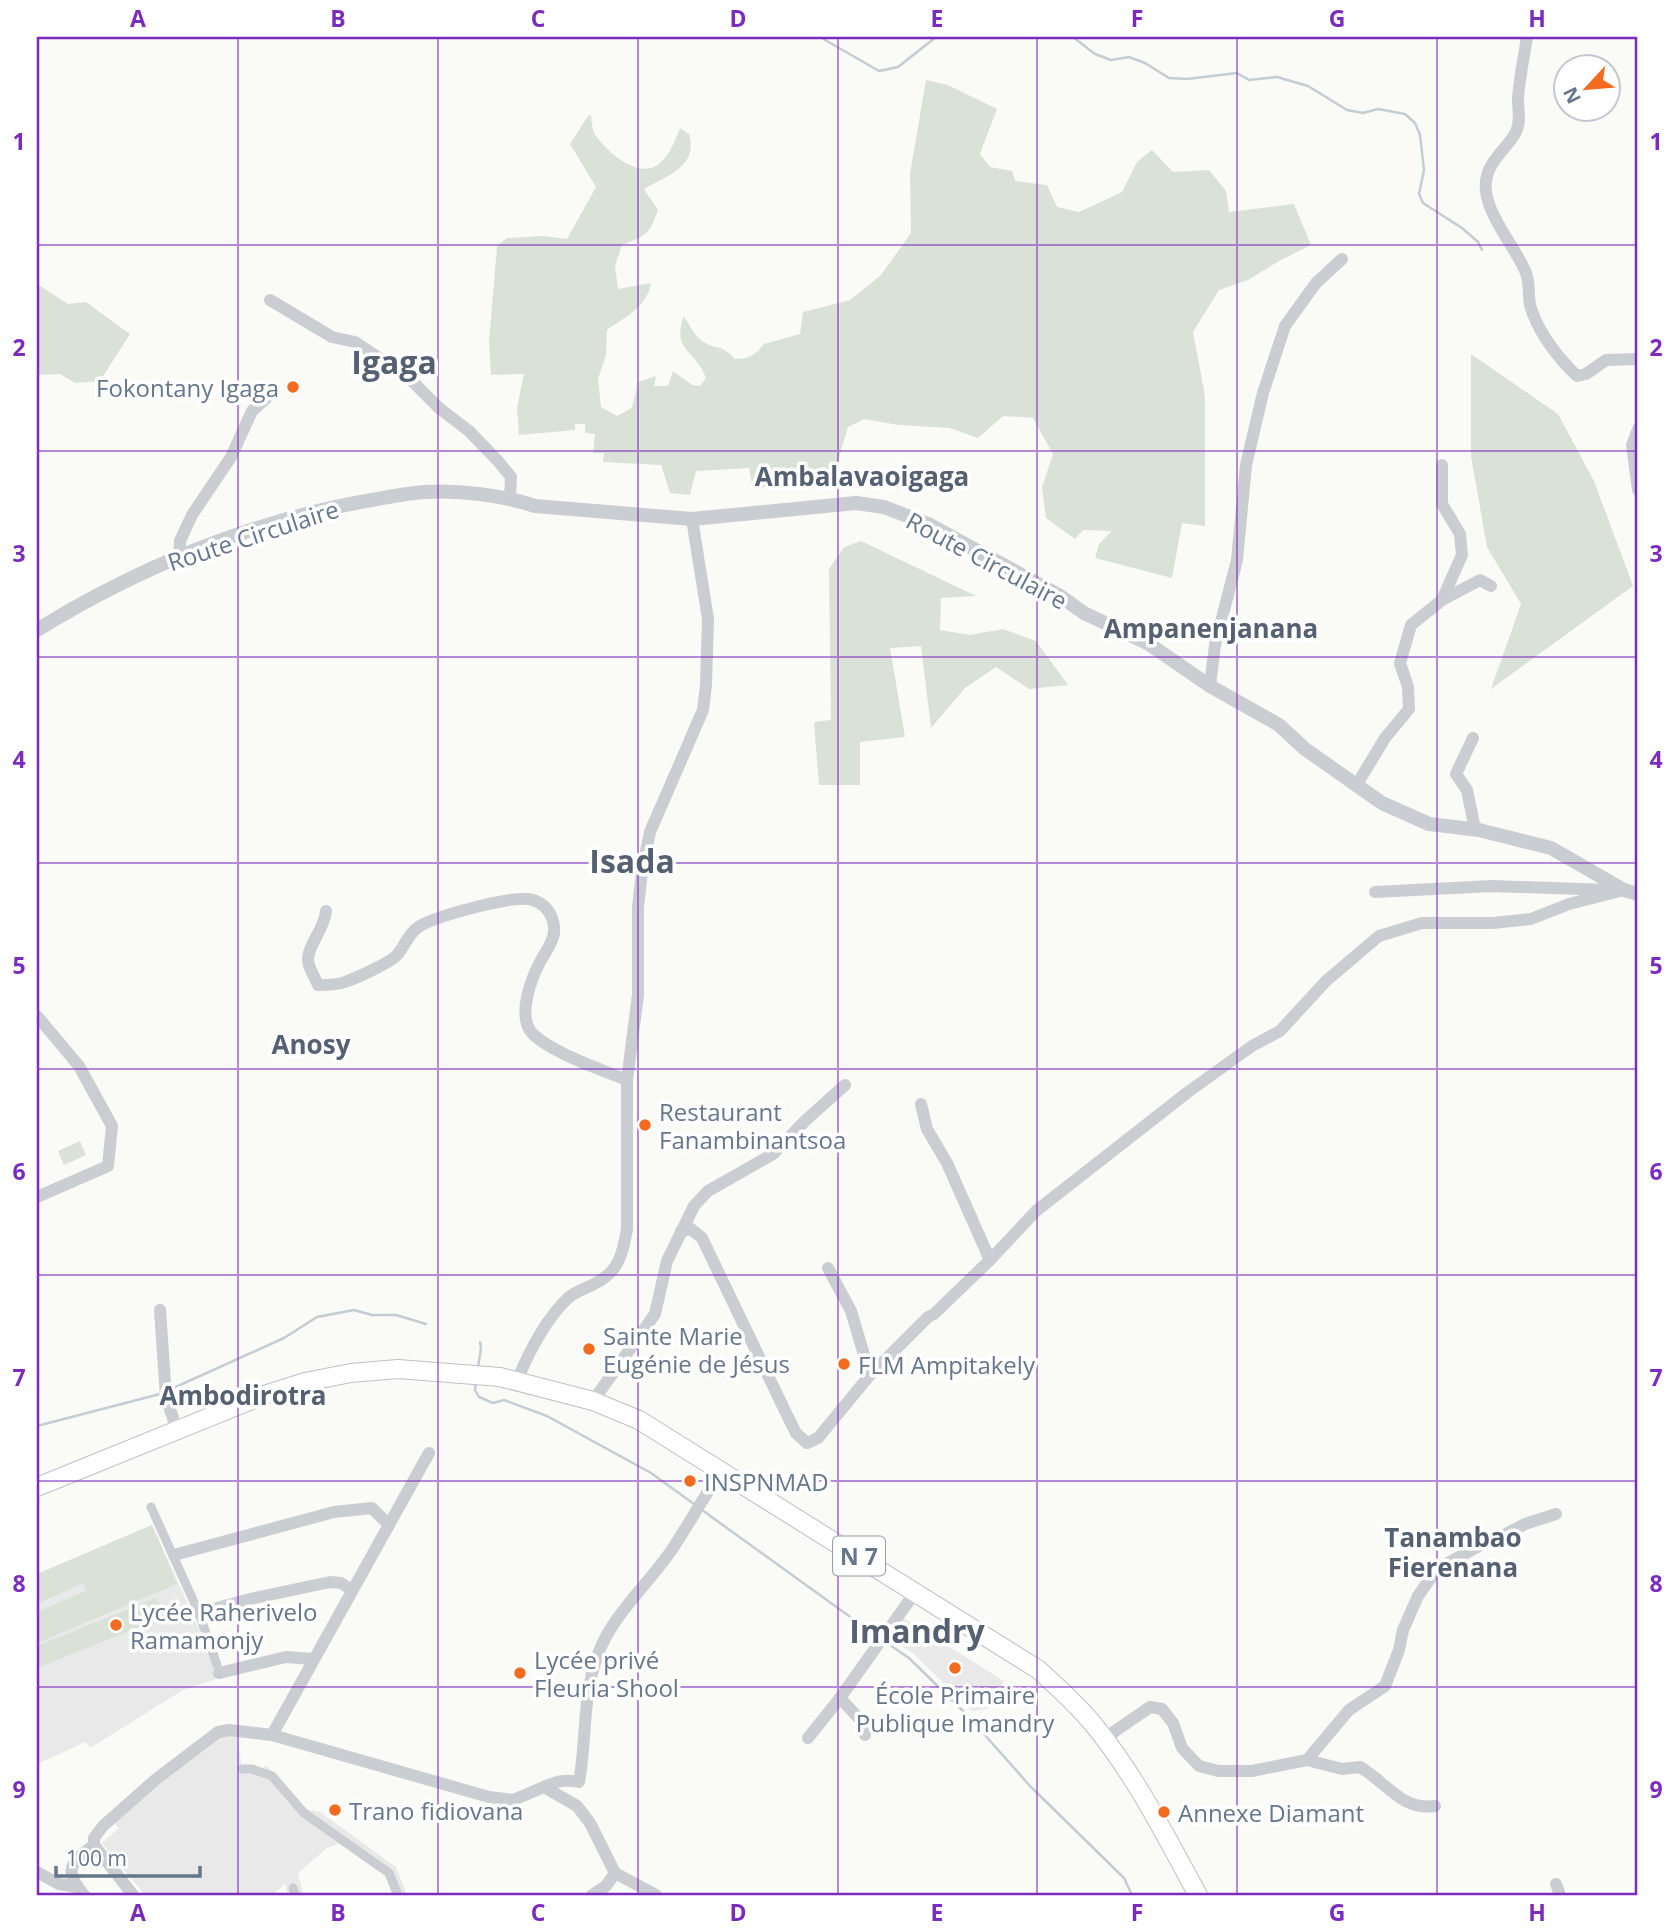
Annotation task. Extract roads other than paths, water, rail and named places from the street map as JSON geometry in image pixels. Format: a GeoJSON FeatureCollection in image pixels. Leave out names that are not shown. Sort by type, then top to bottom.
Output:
{"type":"FeatureCollection","features":[{"type":"Feature","properties":{"kind":"main road","name":"N 7"},"geometry":{"type":"LineString","coordinates":[[37,1487],[264,1395],[305,1382],[351,1373],[425,1370],[500,1377],[593,1401],[639,1420],[1039,1670],[1105,1738],[1134,1782],[1198,1895]]}},
{"type":"Feature","properties":{"kind":"street"},"geometry":{"type":"LineString","coordinates":[[1527,37],[1516,133],[1486,177],[1492,211],[1501,232],[1517,253],[1528,276],[1530,306],[1552,350],[1564,364],[1577,376],[1586,374],[1606,360],[1638,359]]}},
{"type":"Feature","properties":{"kind":"street"},"geometry":{"type":"LineString","coordinates":[[1210,686],[1215,645],[1237,560],[1246,465],[1267,381],[1285,326],[1316,283],[1342,259]]}},
{"type":"Feature","properties":{"kind":"street"},"geometry":{"type":"LineString","coordinates":[[270,300],[332,337],[355,342],[409,378],[469,431],[498,461],[511,477],[510,498]]}},
{"type":"Feature","properties":{"kind":"street"},"geometry":{"type":"LineString","coordinates":[[179,558],[180,541],[192,515],[231,457],[252,411],[272,393]]}},
{"type":"Feature","properties":{"kind":"street"},"geometry":{"type":"LineString","coordinates":[[1638,429],[1632,445],[1638,490]]}},
{"type":"Feature","properties":{"kind":"street"},"geometry":{"type":"LineString","coordinates":[[1442,465],[1442,504],[1460,534],[1462,555],[1442,600]]}},
{"type":"Feature","properties":{"kind":"street","name":"Route Circulaire"},"geometry":{"type":"LineString","coordinates":[[37,630],[105,590],[207,545],[341,505],[422,492],[445,491],[510,498],[534,506],[692,519],[856,503],[884,507],[928,524],[1060,596],[1084,613],[1149,644],[1210,686],[1279,725],[1305,749],[1382,803],[1429,824],[1475,829],[1551,848],[1631,892]]}},
{"type":"Feature","properties":{"kind":"street"},"geometry":{"type":"LineString","coordinates":[[517,1381],[528,1353],[562,1304],[570,1296],[598,1282],[615,1269],[623,1253],[627,1229],[627,1080],[638,995],[638,907],[642,871],[650,832],[703,710],[708,619],[692,519]]}},
{"type":"Feature","properties":{"kind":"street"},"geometry":{"type":"LineString","coordinates":[[1356,786],[1385,738],[1409,709],[1408,687],[1400,663],[1411,625],[1442,600],[1479,580],[1491,586]]}},
{"type":"Feature","properties":{"kind":"street"},"geometry":{"type":"LineString","coordinates":[[1473,738],[1456,774],[1467,790],[1475,829]]}},
{"type":"Feature","properties":{"kind":"street"},"geometry":{"type":"LineString","coordinates":[[1375,892],[1492,886],[1631,892]]}},
{"type":"Feature","properties":{"kind":"street"},"geometry":{"type":"LineString","coordinates":[[681,1231],[691,1229],[702,1238],[796,1433],[807,1443],[818,1438],[870,1375],[1036,1211],[1252,1046],[1280,1031],[1326,981],[1379,936],[1422,923],[1531,919],[1569,904],[1631,892]]}},
{"type":"Feature","properties":{"kind":"street"},"geometry":{"type":"LineString","coordinates":[[326,911],[325,922],[308,956],[309,966],[318,985],[343,982],[396,957],[409,936],[420,926],[480,905],[532,900],[549,910],[554,923],[554,939],[538,964],[527,1000],[525,1017],[531,1032],[585,1063],[627,1080]]}},
{"type":"Feature","properties":{"kind":"street"},"geometry":{"type":"LineString","coordinates":[[37,1016],[79,1066],[112,1126],[108,1166],[37,1197]]}},
{"type":"Feature","properties":{"kind":"street"},"geometry":{"type":"LineString","coordinates":[[593,1401],[655,1314],[667,1261],[694,1206],[708,1191],[773,1154],[845,1085]]}},
{"type":"Feature","properties":{"kind":"street"},"geometry":{"type":"LineString","coordinates":[[921,1104],[927,1129],[947,1163],[990,1259]]}},
{"type":"Feature","properties":{"kind":"street"},"geometry":{"type":"LineString","coordinates":[[828,1268],[851,1311],[870,1375]]}},
{"type":"Feature","properties":{"kind":"street"},"geometry":{"type":"LineString","coordinates":[[160,1310],[166,1393],[177,1430]]}},
{"type":"Feature","properties":{"kind":"street"},"geometry":{"type":"LineString","coordinates":[[272,1735],[429,1453]]}},
{"type":"Feature","properties":{"kind":"street"},"geometry":{"type":"LineString","coordinates":[[577,1807],[585,1752],[588,1690],[599,1652],[623,1609],[672,1549],[722,1471]]}},
{"type":"Feature","properties":{"kind":"street"},"geometry":{"type":"LineString","coordinates":[[151,1507],[199,1613],[218,1669],[286,1657],[313,1659]]}},
{"type":"Feature","properties":{"kind":"street"},"geometry":{"type":"LineString","coordinates":[[174,1555],[334,1512],[372,1508],[389,1525]]}},
{"type":"Feature","properties":{"kind":"street"},"geometry":{"type":"LineString","coordinates":[[1307,1760],[1349,1710],[1385,1686],[1399,1650],[1403,1630],[1418,1596],[1437,1569],[1487,1540],[1556,1514]]}},
{"type":"Feature","properties":{"kind":"street"},"geometry":{"type":"LineString","coordinates":[[199,1613],[330,1582],[341,1583],[352,1590]]}},
{"type":"Feature","properties":{"kind":"street"},"geometry":{"type":"LineString","coordinates":[[808,1738],[840,1698],[916,1591]]}},
{"type":"Feature","properties":{"kind":"street"},"geometry":{"type":"LineString","coordinates":[[840,1698],[865,1725],[865,1735]]}},
{"type":"Feature","properties":{"kind":"street"},"geometry":{"type":"LineString","coordinates":[[1105,1738],[1150,1707],[1162,1710],[1173,1723],[1182,1748],[1199,1766],[1219,1771],[1252,1771],[1307,1760],[1342,1769],[1360,1767],[1410,1805],[1420,1808],[1435,1806]]}},
{"type":"Feature","properties":{"kind":"street"},"geometry":{"type":"LineString","coordinates":[[133,1895],[94,1845],[94,1838],[103,1826],[155,1780],[218,1732],[229,1730],[272,1735],[489,1797],[513,1800],[557,1781],[579,1782]]}},
{"type":"Feature","properties":{"kind":"street"},"geometry":{"type":"LineString","coordinates":[[242,1769],[252,1769],[272,1776],[304,1813],[389,1873],[398,1895]]}},
{"type":"Feature","properties":{"kind":"street"},"geometry":{"type":"LineString","coordinates":[[544,1787],[577,1807],[590,1823],[615,1873],[656,1895]]}},
{"type":"Feature","properties":{"kind":"street"},"geometry":{"type":"LineString","coordinates":[[81,1891],[71,1875],[71,1866],[94,1845]]}},
{"type":"Feature","properties":{"kind":"street"},"geometry":{"type":"LineString","coordinates":[[37,1872],[59,1884],[81,1891]]}},
{"type":"Feature","properties":{"kind":"street"},"geometry":{"type":"LineString","coordinates":[[592,1895],[606,1886],[615,1873]]}},
{"type":"Feature","properties":{"kind":"waterway"},"geometry":{"type":"LineString","coordinates":[[820,37],[879,71],[898,67],[936,37]]}},
{"type":"Feature","properties":{"kind":"waterway"},"geometry":{"type":"LineString","coordinates":[[1073,37],[1095,54],[1111,60],[1129,57],[1145,63],[1169,78],[1187,79],[1237,73],[1249,80],[1277,77],[1308,86],[1347,110],[1363,113],[1378,109],[1405,114],[1415,123],[1420,135],[1424,170],[1419,194],[1423,203],[1462,228],[1478,242],[1482,250]]}},
{"type":"Feature","properties":{"kind":"waterway"},"geometry":{"type":"LineString","coordinates":[[169,1390],[284,1338],[317,1317],[354,1310],[372,1315],[396,1315],[426,1324]]}},
{"type":"Feature","properties":{"kind":"waterway"},"geometry":{"type":"LineString","coordinates":[[478,1367],[480,1342]]}},
{"type":"Feature","properties":{"kind":"waterway"},"geometry":{"type":"LineString","coordinates":[[476,1383],[475,1390],[479,1397],[493,1403],[504,1400],[547,1416],[651,1473],[694,1504]]}},
{"type":"Feature","properties":{"kind":"waterway"},"geometry":{"type":"LineString","coordinates":[[37,1426],[160,1394]]}},
{"type":"Feature","properties":{"kind":"waterway"},"geometry":{"type":"LineString","coordinates":[[702,1510],[878,1637]]}},
{"type":"Feature","properties":{"kind":"waterway"},"geometry":{"type":"LineString","coordinates":[[884,1641],[909,1658],[967,1715],[1030,1786],[1124,1878],[1132,1895]]}},
{"type":"Feature","properties":{"kind":"place","name":"Fokontany Igaga"},"geometry":{"type":"Point","coordinates":[293,387]}},
{"type":"Feature","properties":{"kind":"place","name":"Restaurant Fanambinantsoa"},"geometry":{"type":"Point","coordinates":[645,1125]}},
{"type":"Feature","properties":{"kind":"place","name":"Sainte Marie Eugénie de Jésus"},"geometry":{"type":"Point","coordinates":[589,1349]}},
{"type":"Feature","properties":{"kind":"place","name":"FLM Ampitakely"},"geometry":{"type":"Point","coordinates":[844,1364]}},
{"type":"Feature","properties":{"kind":"place","name":"INSPNMAD"},"geometry":{"type":"Point","coordinates":[690,1481]}},
{"type":"Feature","properties":{"kind":"place","name":"Lycée Raherivelo Ramamonjy"},"geometry":{"type":"Point","coordinates":[116,1625]}},
{"type":"Feature","properties":{"kind":"place","name":"École Primaire Publique Imandry"},"geometry":{"type":"Point","coordinates":[955,1668]}},
{"type":"Feature","properties":{"kind":"place","name":"Lycée privé Fleuria Shool"},"geometry":{"type":"Point","coordinates":[520,1673]}},
{"type":"Feature","properties":{"kind":"place","name":"Trano fidiovana"},"geometry":{"type":"Point","coordinates":[335,1810]}},
{"type":"Feature","properties":{"kind":"place","name":"Annexe Diamant"},"geometry":{"type":"Point","coordinates":[1164,1812]}},
{"type":"Feature","properties":{"kind":"district","name":"Igaga"},"geometry":{"type":"Point","coordinates":[394,361]}},
{"type":"Feature","properties":{"kind":"district","name":"Ambalavaoigaga"},"geometry":{"type":"Point","coordinates":[862,476]}},
{"type":"Feature","properties":{"kind":"district","name":"Ampanenjanana"},"geometry":{"type":"Point","coordinates":[1211,628]}},
{"type":"Feature","properties":{"kind":"district","name":"Isada"},"geometry":{"type":"Point","coordinates":[632,860]}},
{"type":"Feature","properties":{"kind":"district","name":"Anosy"},"geometry":{"type":"Point","coordinates":[311,1044]}},
{"type":"Feature","properties":{"kind":"district","name":"Ambodirotra"},"geometry":{"type":"Point","coordinates":[243,1395]}},
{"type":"Feature","properties":{"kind":"district","name":"Tanambao Fierenana"},"geometry":{"type":"Point","coordinates":[1453,1552]}},
{"type":"Feature","properties":{"kind":"district","name":"Imandry"},"geometry":{"type":"Point","coordinates":[917,1630]}}]}
